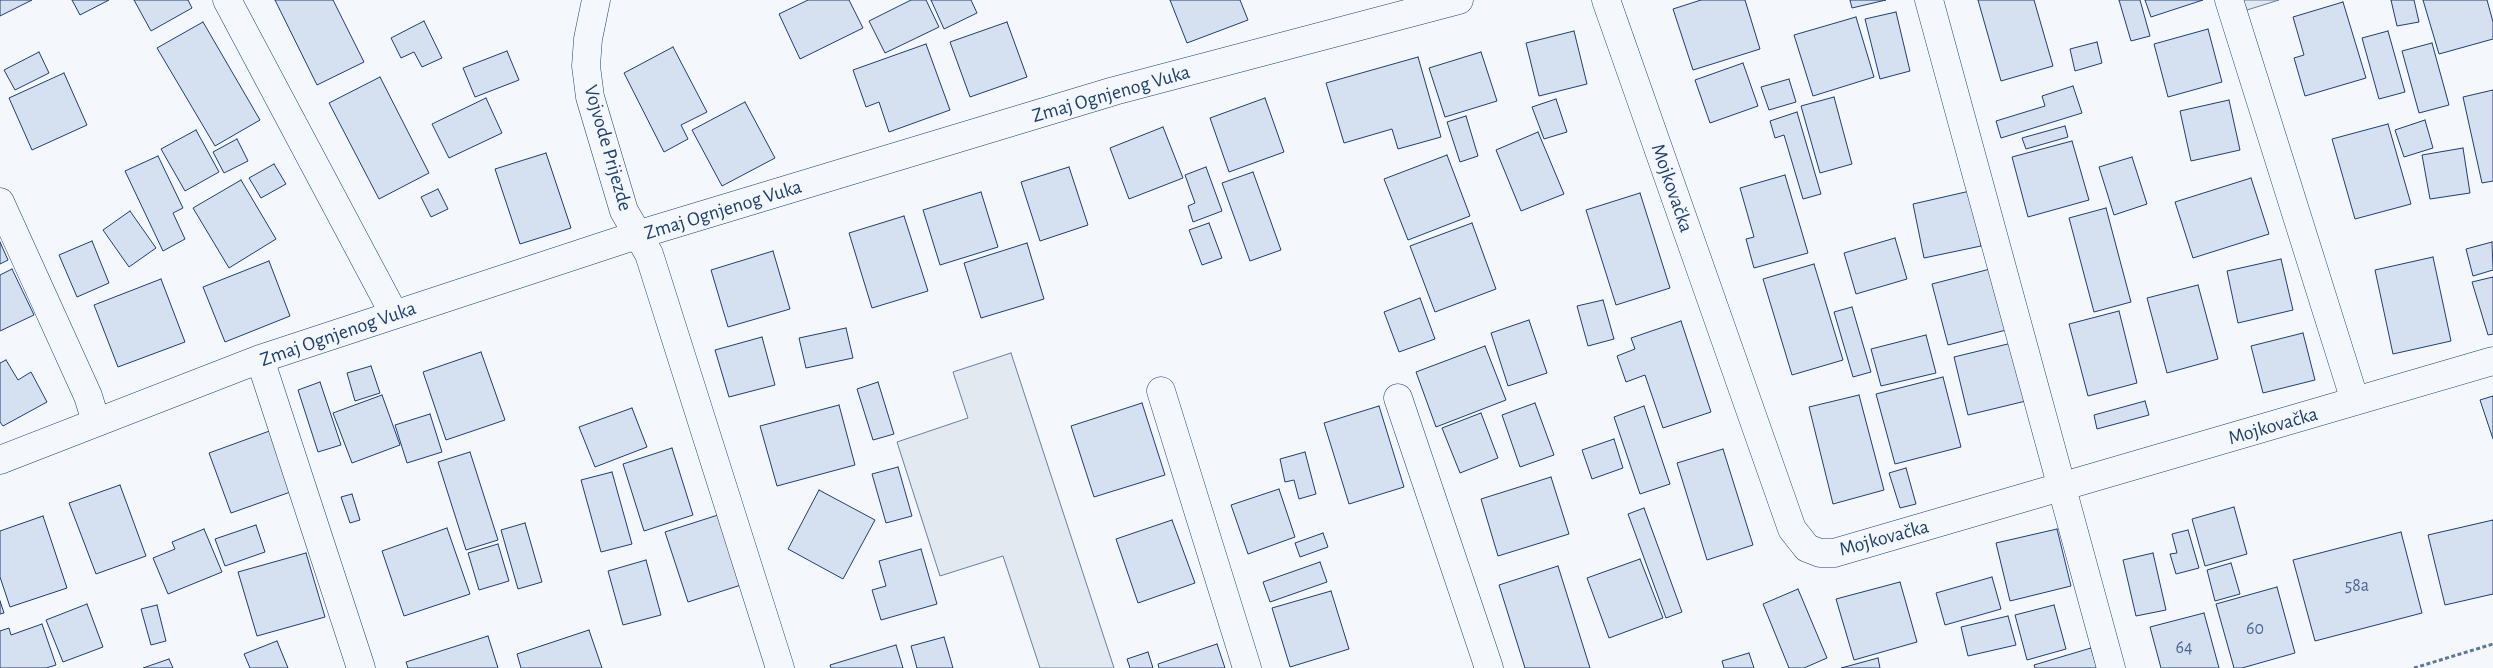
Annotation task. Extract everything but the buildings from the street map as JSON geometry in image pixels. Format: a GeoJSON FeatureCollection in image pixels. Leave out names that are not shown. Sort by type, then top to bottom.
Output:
{"type":"FeatureCollection","features":[{"type":"Feature","properties":{"kind":"street"},"geometry":{"type":"LineString","coordinates":[[227,0],[394,314]]}},
{"type":"Feature","properties":{"kind":"street","name":"Vojvode Prijezde"},"geometry":{"type":"LineString","coordinates":[[596,0],[588,39],[586,66],[590,97],[624,211],[650,254],[780,668]]}},
{"type":"Feature","properties":{"kind":"street","name":"Zmaj Ognjenog Vuka"},"geometry":{"type":"LineString","coordinates":[[0,460],[260,359],[638,235],[1114,91],[1459,0]]}},
{"type":"Feature","properties":{"kind":"street","name":"Mojkovačka"},"geometry":{"type":"LineString","coordinates":[[1606,0],[1792,529],[1807,548],[1820,553],[1834,553],[2493,361]]}},
{"type":"Feature","properties":{"kind":"street"},"geometry":{"type":"LineString","coordinates":[[1929,0],[2111,668]]}},
{"type":"Feature","properties":{"kind":"street"},"geometry":{"type":"LineString","coordinates":[[2229,0],[2355,401]]}},
{"type":"Feature","properties":{"kind":"street"},"geometry":{"type":"LineString","coordinates":[[0,202],[88,396],[96,422]]}},
{"type":"Feature","properties":{"kind":"street"},"geometry":{"type":"LineString","coordinates":[[260,359],[361,668]]}},
{"type":"Feature","properties":{"kind":"street"},"geometry":{"type":"LineString","coordinates":[[1161,391],[1247,668]]}},
{"type":"Feature","properties":{"kind":"street"},"geometry":{"type":"LineString","coordinates":[[1398,398],[1490,668]]}},
{"type":"Feature","properties":{"kind":"path"},"geometry":{"type":"LineString","coordinates":[[2414,668],[2493,644]]}},
{"type":"Feature","properties":{"kind":"shaded area"},"geometry":{"type":"Polygon","coordinates":[[[2243,0],[2279,0],[2247,10],[2243,0]]]}},
{"type":"Feature","properties":{"kind":"shaded area"},"geometry":{"type":"Polygon","coordinates":[[[1011,353],[1114,668],[1040,668],[1003,556],[940,576],[897,442],[968,418],[953,372],[1011,353]]]}}]}
